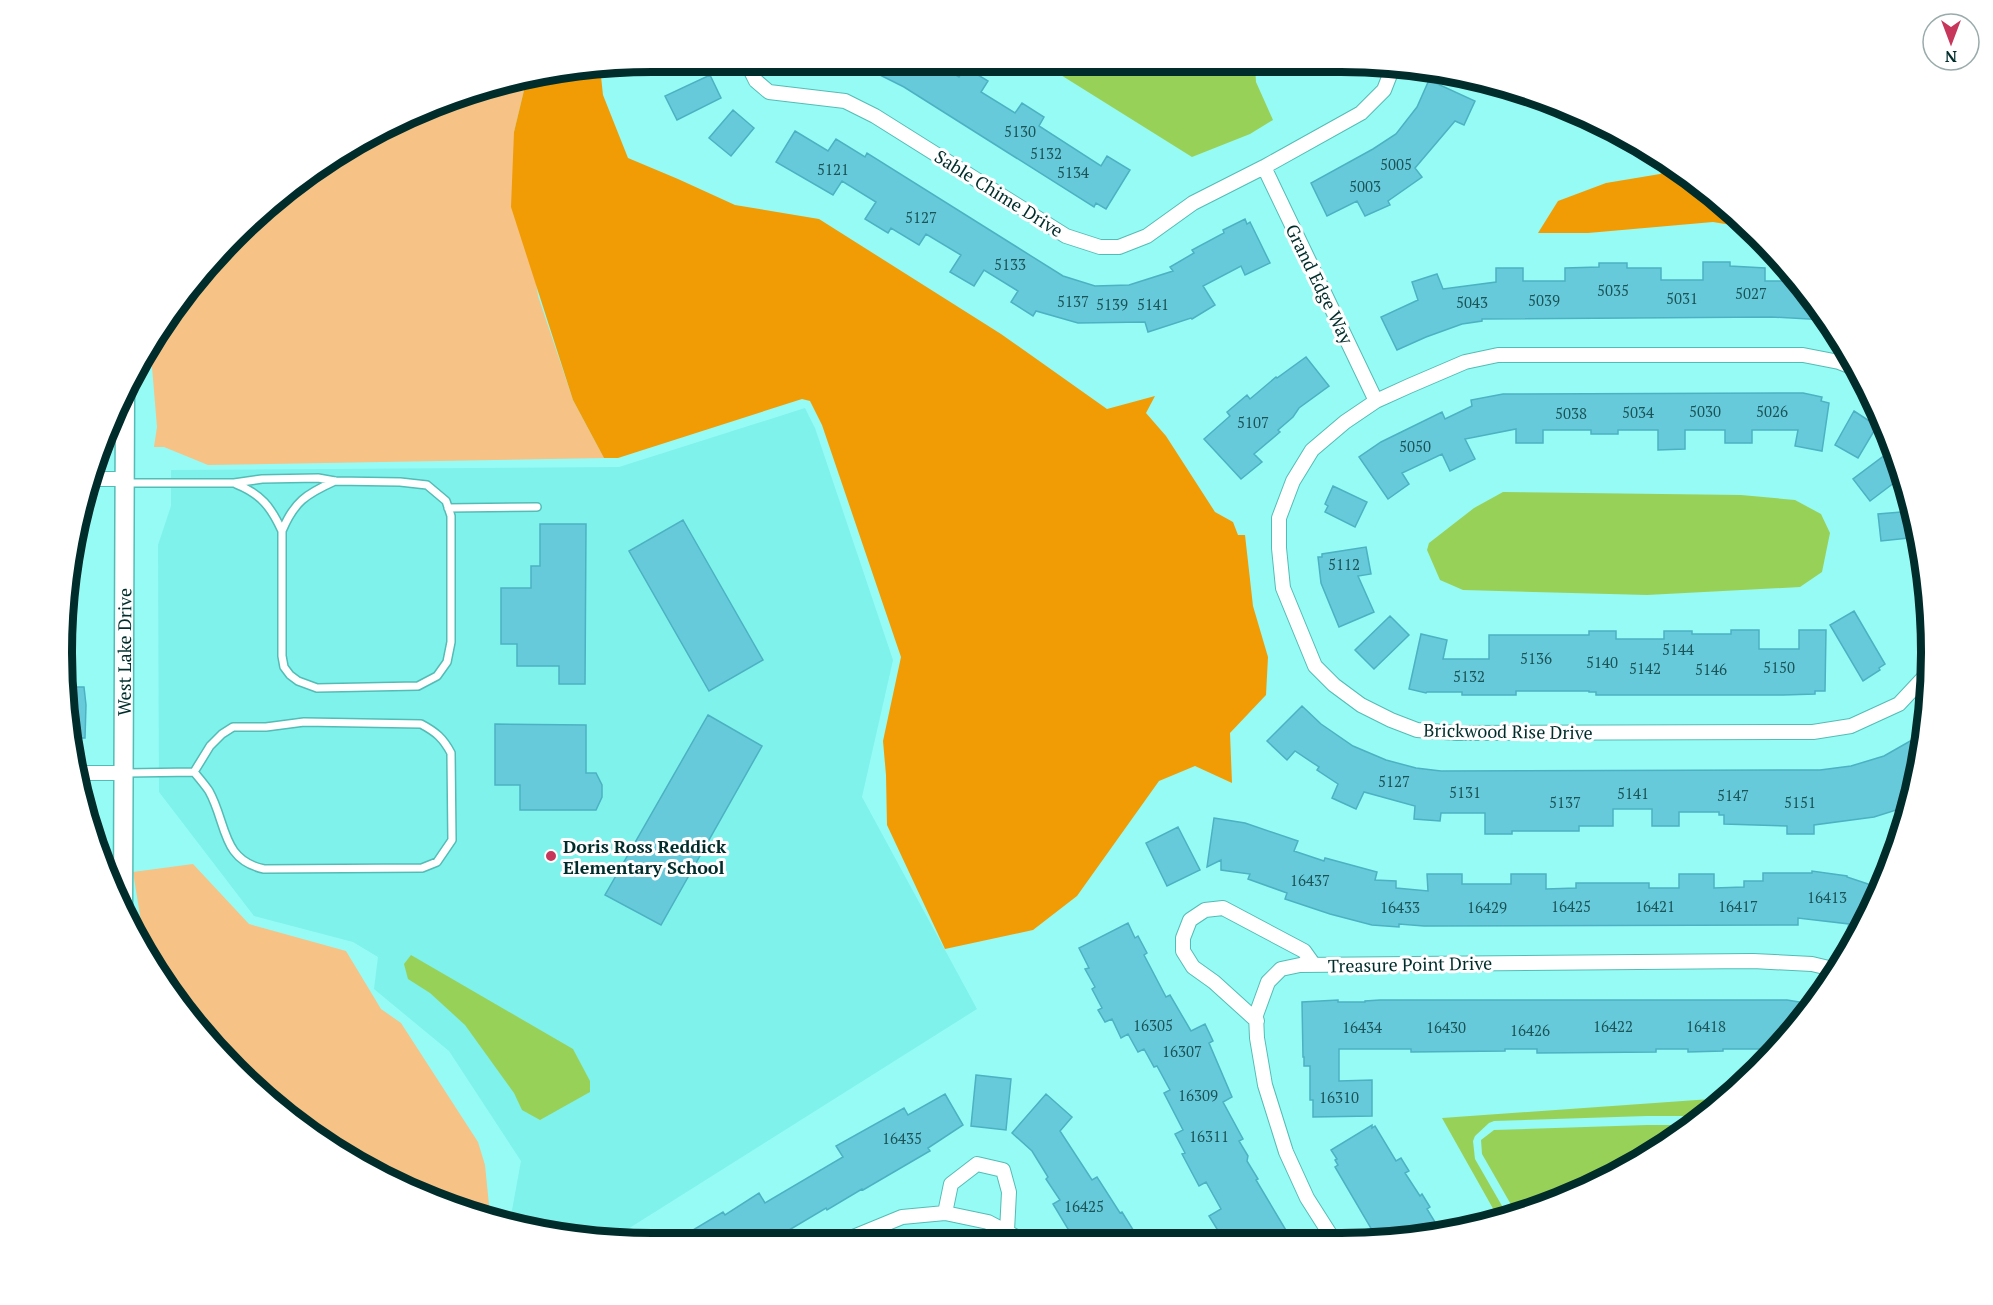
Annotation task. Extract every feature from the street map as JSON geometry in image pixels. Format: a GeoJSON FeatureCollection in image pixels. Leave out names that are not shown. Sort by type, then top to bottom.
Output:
{"type":"FeatureCollection","features":[{"type":"Feature","properties":{"kind":"street","name":"Sable Chime Drive"},"geometry":{"type":"LineString","coordinates":[[752,72],[756,81],[769,92],[844,101],[875,116],[1066,236],[1100,247],[1119,247],[1147,236],[1193,203],[1264,167],[1360,113],[1384,90],[1390,74]]}},
{"type":"Feature","properties":{"kind":"street","name":"Grand Edge Way"},"geometry":{"type":"LineString","coordinates":[[1264,167],[1376,401]]}},
{"type":"Feature","properties":{"kind":"street","name":"Brickwood Rise Drive"},"geometry":{"type":"LineString","coordinates":[[1844,364],[1803,356],[1498,356],[1465,362],[1376,401],[1345,422],[1312,450],[1293,482],[1279,518],[1283,588],[1315,666],[1360,705],[1417,730],[1457,733],[1813,732],[1851,726],[1899,704],[1920,681]]}},
{"type":"Feature","properties":{"kind":"street","name":"West Lake Drive"},"geometry":{"type":"LineString","coordinates":[[123,890],[124,413]]}},
{"type":"Feature","properties":{"kind":"street"},"geometry":{"type":"LineString","coordinates":[[99,480],[124,481]]}},
{"type":"Feature","properties":{"kind":"street"},"geometry":{"type":"LineString","coordinates":[[85,773],[123,773]]}},
{"type":"Feature","properties":{"kind":"street"},"geometry":{"type":"LineString","coordinates":[[1257,1022],[1214,982],[1193,967],[1183,951],[1183,938],[1190,920],[1205,910],[1223,908],[1304,951],[1314,965]]}},
{"type":"Feature","properties":{"kind":"street","name":"Treasure Point Drive"},"geometry":{"type":"LineString","coordinates":[[1329,1233],[1308,1198],[1286,1152],[1265,1085],[1257,1038],[1256,1015],[1268,982],[1281,969],[1300,965],[1753,962],[1812,964],[1828,968]]}},
{"type":"Feature","properties":{"kind":"street"},"geometry":{"type":"LineString","coordinates":[[864,1233],[902,1218],[945,1213],[988,1222],[1006,1232],[1009,1192],[1003,1170],[977,1164],[951,1184],[945,1213]]}},
{"type":"Feature","properties":{"kind":"lane"},"geometry":{"type":"LineString","coordinates":[[124,481],[234,483],[262,479],[307,478],[334,482],[400,482],[427,485],[446,501],[451,516],[451,642],[447,662],[437,676],[418,686],[317,688],[298,681],[284,667],[282,656],[282,531],[288,517],[300,500],[311,492],[334,482]]}},
{"type":"Feature","properties":{"kind":"lane"},"geometry":{"type":"LineString","coordinates":[[234,483],[252,491],[264,501],[276,517],[282,531]]}},
{"type":"Feature","properties":{"kind":"lane"},"geometry":{"type":"LineString","coordinates":[[448,508],[537,507]]}},
{"type":"Feature","properties":{"kind":"lane"},"geometry":{"type":"LineString","coordinates":[[304,722],[422,724],[435,731],[444,740],[451,753],[452,840],[437,862],[422,868],[264,869],[251,866],[240,860],[232,848],[209,792],[194,772],[210,746],[233,727],[266,728],[304,722]]}},
{"type":"Feature","properties":{"kind":"lane"},"geometry":{"type":"LineString","coordinates":[[123,773],[194,772]]}},
{"type":"Feature","properties":{"kind":"shaded area"},"geometry":{"type":"Polygon","coordinates":[[[1056,72],[1255,72],[1256,82],[1273,120],[1250,134],[1192,157],[1056,72]]]}},
{"type":"Feature","properties":{"kind":"shaded area"},"geometry":{"type":"Polygon","coordinates":[[[601,74],[603,95],[628,158],[735,205],[819,219],[1001,334],[1107,409],[1155,396],[1146,413],[1166,436],[1215,512],[1233,522],[1238,535],[1245,535],[1253,606],[1268,657],[1266,695],[1230,733],[1232,783],[1195,766],[1159,781],[1077,896],[1033,930],[945,949],[887,825],[883,741],[901,657],[822,425],[810,401],[802,399],[618,458],[604,458],[573,400],[511,207],[514,132],[525,86],[601,74]]]}},
{"type":"Feature","properties":{"kind":"shaded area"},"geometry":{"type":"Polygon","coordinates":[[[525,86],[514,132],[538,296],[573,400],[604,458],[208,465],[164,447],[154,447],[157,427],[151,360],[192,299],[242,242],[270,216],[330,170],[396,132],[466,103],[525,86]]]}},
{"type":"Feature","properties":{"kind":"shaded area"},"geometry":{"type":"Polygon","coordinates":[[[1665,171],[1694,192],[1733,225],[1713,222],[1588,233],[1538,233],[1558,201],[1606,183],[1660,174],[1665,171]]]}},
{"type":"Feature","properties":{"kind":"shaded area","name":"Doris Ross Reddick Elementary School"},"geometry":{"type":"Polygon","coordinates":[[[805,408],[815,428],[893,660],[862,797],[977,1009],[623,1232],[577,1228],[511,1215],[521,1161],[449,1051],[374,989],[378,957],[353,942],[254,916],[159,792],[158,545],[171,506],[171,470],[619,467],[805,408]]]}},
{"type":"Feature","properties":{"kind":"shaded area"},"geometry":{"type":"Polygon","coordinates":[[[1503,492],[1741,495],[1795,500],[1821,514],[1830,533],[1822,572],[1800,587],[1647,595],[1463,590],[1440,580],[1427,550],[1429,543],[1474,508],[1503,492]]]}},
{"type":"Feature","properties":{"kind":"shaded area"},"geometry":{"type":"Polygon","coordinates":[[[193,864],[249,924],[346,951],[381,1009],[401,1023],[478,1142],[485,1165],[489,1209],[430,1189],[362,1155],[299,1113],[242,1063],[192,1006],[150,943],[142,928],[133,872],[193,864]]]}},
{"type":"Feature","properties":{"kind":"shaded area"},"geometry":{"type":"Polygon","coordinates":[[[411,955],[573,1049],[590,1081],[590,1092],[540,1120],[522,1110],[514,1093],[465,1025],[430,993],[408,979],[404,964],[411,955]]]}},
{"type":"Feature","properties":{"kind":"shaded area"},"geometry":{"type":"Polygon","coordinates":[[[1711,1099],[1690,1116],[1494,1121],[1489,1123],[1475,1136],[1473,1141],[1475,1159],[1504,1209],[1495,1212],[1442,1118],[1711,1099]]]}},
{"type":"Feature","properties":{"kind":"shaded area"},"geometry":{"type":"Polygon","coordinates":[[[1677,1125],[1631,1155],[1597,1173],[1563,1189],[1512,1207],[1482,1154],[1481,1140],[1494,1130],[1677,1125]]]}},
{"type":"Feature","properties":{"kind":"building"},"geometry":{"type":"Polygon","coordinates":[[[874,72],[950,72],[959,77],[962,72],[973,72],[988,81],[981,92],[1015,113],[1022,103],[1044,117],[1039,126],[1101,166],[1107,156],[1130,170],[1106,209],[1096,203],[1094,207],[904,87],[874,72]]]}},
{"type":"Feature","properties":{"kind":"building"},"geometry":{"type":"Polygon","coordinates":[[[710,75],[721,98],[677,120],[665,96],[710,75]]]}},
{"type":"Feature","properties":{"kind":"building"},"geometry":{"type":"Polygon","coordinates":[[[1429,80],[1475,101],[1464,125],[1455,121],[1415,168],[1422,177],[1388,201],[1390,205],[1365,216],[1357,201],[1327,216],[1311,183],[1396,134],[1417,107],[1429,80]]]}},
{"type":"Feature","properties":{"kind":"building"},"geometry":{"type":"Polygon","coordinates":[[[733,110],[754,128],[731,156],[709,138],[733,110]]]}},
{"type":"Feature","properties":{"kind":"building"},"geometry":{"type":"Polygon","coordinates":[[[795,131],[828,151],[836,139],[865,157],[867,153],[1063,276],[1095,286],[1129,285],[1173,271],[1170,267],[1194,253],[1192,250],[1245,219],[1247,224],[1250,222],[1270,263],[1245,275],[1241,266],[1203,286],[1215,305],[1192,319],[1148,332],[1145,322],[1078,323],[1036,311],[1033,316],[1011,302],[1018,291],[984,270],[974,286],[950,272],[961,255],[926,234],[919,245],[891,228],[888,233],[865,219],[876,202],[842,181],[833,195],[776,162],[795,131]]]}},
{"type":"Feature","properties":{"kind":"building"},"geometry":{"type":"Polygon","coordinates":[[[1703,262],[1730,262],[1730,266],[1765,268],[1765,281],[1786,281],[1815,319],[1772,317],[1482,319],[1482,321],[1462,324],[1426,337],[1397,350],[1381,317],[1418,300],[1412,282],[1437,274],[1443,289],[1496,282],[1496,268],[1523,268],[1523,281],[1565,281],[1565,268],[1599,267],[1599,263],[1627,263],[1627,268],[1661,268],[1661,280],[1703,280],[1703,262]]]}},
{"type":"Feature","properties":{"kind":"building"},"geometry":{"type":"Polygon","coordinates":[[[1306,357],[1329,386],[1299,408],[1293,417],[1278,430],[1280,432],[1254,454],[1262,462],[1241,479],[1204,439],[1230,416],[1227,412],[1247,395],[1250,399],[1276,377],[1306,357]]]}},
{"type":"Feature","properties":{"kind":"building"},"geometry":{"type":"Polygon","coordinates":[[[1803,393],[1822,397],[1821,401],[1829,403],[1822,451],[1795,446],[1798,430],[1752,430],[1752,443],[1725,443],[1725,430],[1685,430],[1685,449],[1658,450],[1658,430],[1618,430],[1618,434],[1591,434],[1591,430],[1543,430],[1543,443],[1516,443],[1516,429],[1465,439],[1475,459],[1450,471],[1442,454],[1402,473],[1409,484],[1388,499],[1359,457],[1381,442],[1442,412],[1445,419],[1472,406],[1471,400],[1503,394],[1803,393]]]}},
{"type":"Feature","properties":{"kind":"building"},"geometry":{"type":"Polygon","coordinates":[[[1854,411],[1874,424],[1876,428],[1858,458],[1835,445],[1854,411]]]}},
{"type":"Feature","properties":{"kind":"building"},"geometry":{"type":"Polygon","coordinates":[[[1886,454],[1895,482],[1870,501],[1853,479],[1886,454]]]}},
{"type":"Feature","properties":{"kind":"building"},"geometry":{"type":"Polygon","coordinates":[[[1333,486],[1367,502],[1355,527],[1325,512],[1328,506],[1325,504],[1333,486]]]}},
{"type":"Feature","properties":{"kind":"building"},"geometry":{"type":"Polygon","coordinates":[[[1903,512],[1910,538],[1881,541],[1878,514],[1903,512]]]}},
{"type":"Feature","properties":{"kind":"building"},"geometry":{"type":"Polygon","coordinates":[[[683,520],[763,660],[709,691],[629,551],[683,520]]]}},
{"type":"Feature","properties":{"kind":"building"},"geometry":{"type":"Polygon","coordinates":[[[540,524],[586,524],[585,684],[559,684],[559,666],[517,666],[517,644],[501,644],[501,588],[531,588],[531,566],[540,566],[540,524]]]}},
{"type":"Feature","properties":{"kind":"building"},"geometry":{"type":"Polygon","coordinates":[[[1366,547],[1371,574],[1358,576],[1374,612],[1339,627],[1321,583],[1318,557],[1322,557],[1322,554],[1366,547]]]}},
{"type":"Feature","properties":{"kind":"building"},"geometry":{"type":"Polygon","coordinates":[[[1854,611],[1885,664],[1863,681],[1830,625],[1854,611]]]}},
{"type":"Feature","properties":{"kind":"building"},"geometry":{"type":"Polygon","coordinates":[[[1390,616],[1409,635],[1374,669],[1355,650],[1390,616]]]}},
{"type":"Feature","properties":{"kind":"building"},"geometry":{"type":"Polygon","coordinates":[[[1731,630],[1759,630],[1759,649],[1799,649],[1799,630],[1826,630],[1825,691],[1815,691],[1815,694],[1783,695],[1596,695],[1596,692],[1589,691],[1516,691],[1516,695],[1462,695],[1462,692],[1426,693],[1409,689],[1421,634],[1447,640],[1443,659],[1489,659],[1489,635],[1589,635],[1589,631],[1616,631],[1616,639],[1664,639],[1664,631],[1731,634],[1731,630]]]}},
{"type":"Feature","properties":{"kind":"building"},"geometry":{"type":"Polygon","coordinates":[[[73,687],[84,687],[85,738],[79,738],[73,687]]]}},
{"type":"Feature","properties":{"kind":"building"},"geometry":{"type":"Polygon","coordinates":[[[1302,706],[1321,724],[1353,746],[1386,760],[1416,768],[1441,771],[1820,770],[1851,766],[1884,756],[1914,739],[1899,809],[1874,817],[1814,825],[1814,834],[1787,834],[1787,826],[1724,824],[1724,815],[1719,815],[1719,812],[1679,812],[1679,826],[1652,826],[1652,809],[1613,809],[1613,826],[1579,826],[1579,831],[1512,831],[1512,834],[1485,834],[1485,813],[1441,813],[1440,821],[1414,819],[1415,806],[1364,792],[1356,809],[1332,798],[1338,784],[1317,770],[1319,767],[1295,751],[1287,760],[1267,741],[1302,706]]]}},
{"type":"Feature","properties":{"kind":"building"},"geometry":{"type":"Polygon","coordinates":[[[708,715],[762,746],[661,925],[605,895],[708,715]]]}},
{"type":"Feature","properties":{"kind":"building"},"geometry":{"type":"Polygon","coordinates":[[[495,724],[586,725],[586,773],[596,773],[602,785],[602,797],[596,810],[520,810],[520,785],[495,785],[495,724]]]}},
{"type":"Feature","properties":{"kind":"building"},"geometry":{"type":"Polygon","coordinates":[[[1214,818],[1245,823],[1298,841],[1294,851],[1324,861],[1325,858],[1377,872],[1375,880],[1396,881],[1396,888],[1428,891],[1427,874],[1462,874],[1462,884],[1511,884],[1511,874],[1546,874],[1546,889],[1576,888],[1576,883],[1649,883],[1649,888],[1679,888],[1679,874],[1714,874],[1714,888],[1744,887],[1744,881],[1763,881],[1763,873],[1812,873],[1812,871],[1847,876],[1872,885],[1842,944],[1849,924],[1798,918],[1798,925],[1424,926],[1399,924],[1399,927],[1372,925],[1285,899],[1287,893],[1248,879],[1250,874],[1221,870],[1221,860],[1207,867],[1214,818]]]}},
{"type":"Feature","properties":{"kind":"building"},"geometry":{"type":"Polygon","coordinates":[[[1178,827],[1200,870],[1167,886],[1146,843],[1178,827]]]}},
{"type":"Feature","properties":{"kind":"building"},"geometry":{"type":"Polygon","coordinates":[[[1128,923],[1135,938],[1138,936],[1147,953],[1144,955],[1166,997],[1170,995],[1191,1031],[1205,1024],[1213,1041],[1209,1043],[1232,1097],[1223,1102],[1243,1139],[1239,1141],[1248,1156],[1247,1161],[1258,1179],[1256,1180],[1288,1233],[1219,1233],[1209,1216],[1221,1209],[1206,1182],[1199,1186],[1182,1154],[1185,1153],[1175,1134],[1183,1130],[1164,1093],[1170,1090],[1157,1066],[1154,1067],[1144,1049],[1138,1052],[1128,1034],[1121,1038],[1112,1019],[1105,1022],[1098,1010],[1102,1008],[1092,989],[1095,987],[1085,969],[1089,968],[1079,948],[1128,923]]]}},
{"type":"Feature","properties":{"kind":"building"},"geometry":{"type":"Polygon","coordinates":[[[1338,1000],[1338,1002],[1365,1002],[1380,1000],[1787,1000],[1803,1003],[1764,1049],[1723,1049],[1723,1051],[1688,1052],[1688,1049],[1656,1049],[1656,1052],[1537,1053],[1537,1049],[1411,1052],[1411,1049],[1339,1049],[1339,1081],[1372,1080],[1372,1116],[1313,1117],[1313,1100],[1310,1100],[1310,1066],[1304,1066],[1303,1057],[1302,1002],[1338,1000]]]}},
{"type":"Feature","properties":{"kind":"building"},"geometry":{"type":"Polygon","coordinates":[[[976,1075],[1011,1079],[1006,1130],[971,1126],[976,1075]]]}},
{"type":"Feature","properties":{"kind":"building"},"geometry":{"type":"Polygon","coordinates":[[[945,1094],[963,1125],[928,1148],[930,1151],[784,1233],[688,1233],[723,1212],[725,1215],[759,1193],[765,1203],[843,1157],[836,1146],[904,1108],[908,1115],[945,1094]]]}},
{"type":"Feature","properties":{"kind":"building"},"geometry":{"type":"Polygon","coordinates":[[[1046,1094],[1072,1117],[1060,1131],[1092,1180],[1097,1177],[1135,1233],[1070,1233],[1053,1204],[1060,1200],[1046,1179],[1048,1177],[1032,1151],[1012,1133],[1046,1094]]]}},
{"type":"Feature","properties":{"kind":"building"},"geometry":{"type":"Polygon","coordinates":[[[1372,1125],[1372,1128],[1375,1126],[1396,1161],[1401,1158],[1409,1171],[1405,1173],[1430,1207],[1427,1209],[1437,1225],[1373,1232],[1335,1167],[1338,1165],[1335,1160],[1337,1159],[1331,1150],[1372,1125]]]}},
{"type":"Feature","properties":{"kind":"place","name":"Doris Ross Reddick Elementary School"},"geometry":{"type":"Point","coordinates":[551,856]}}]}
